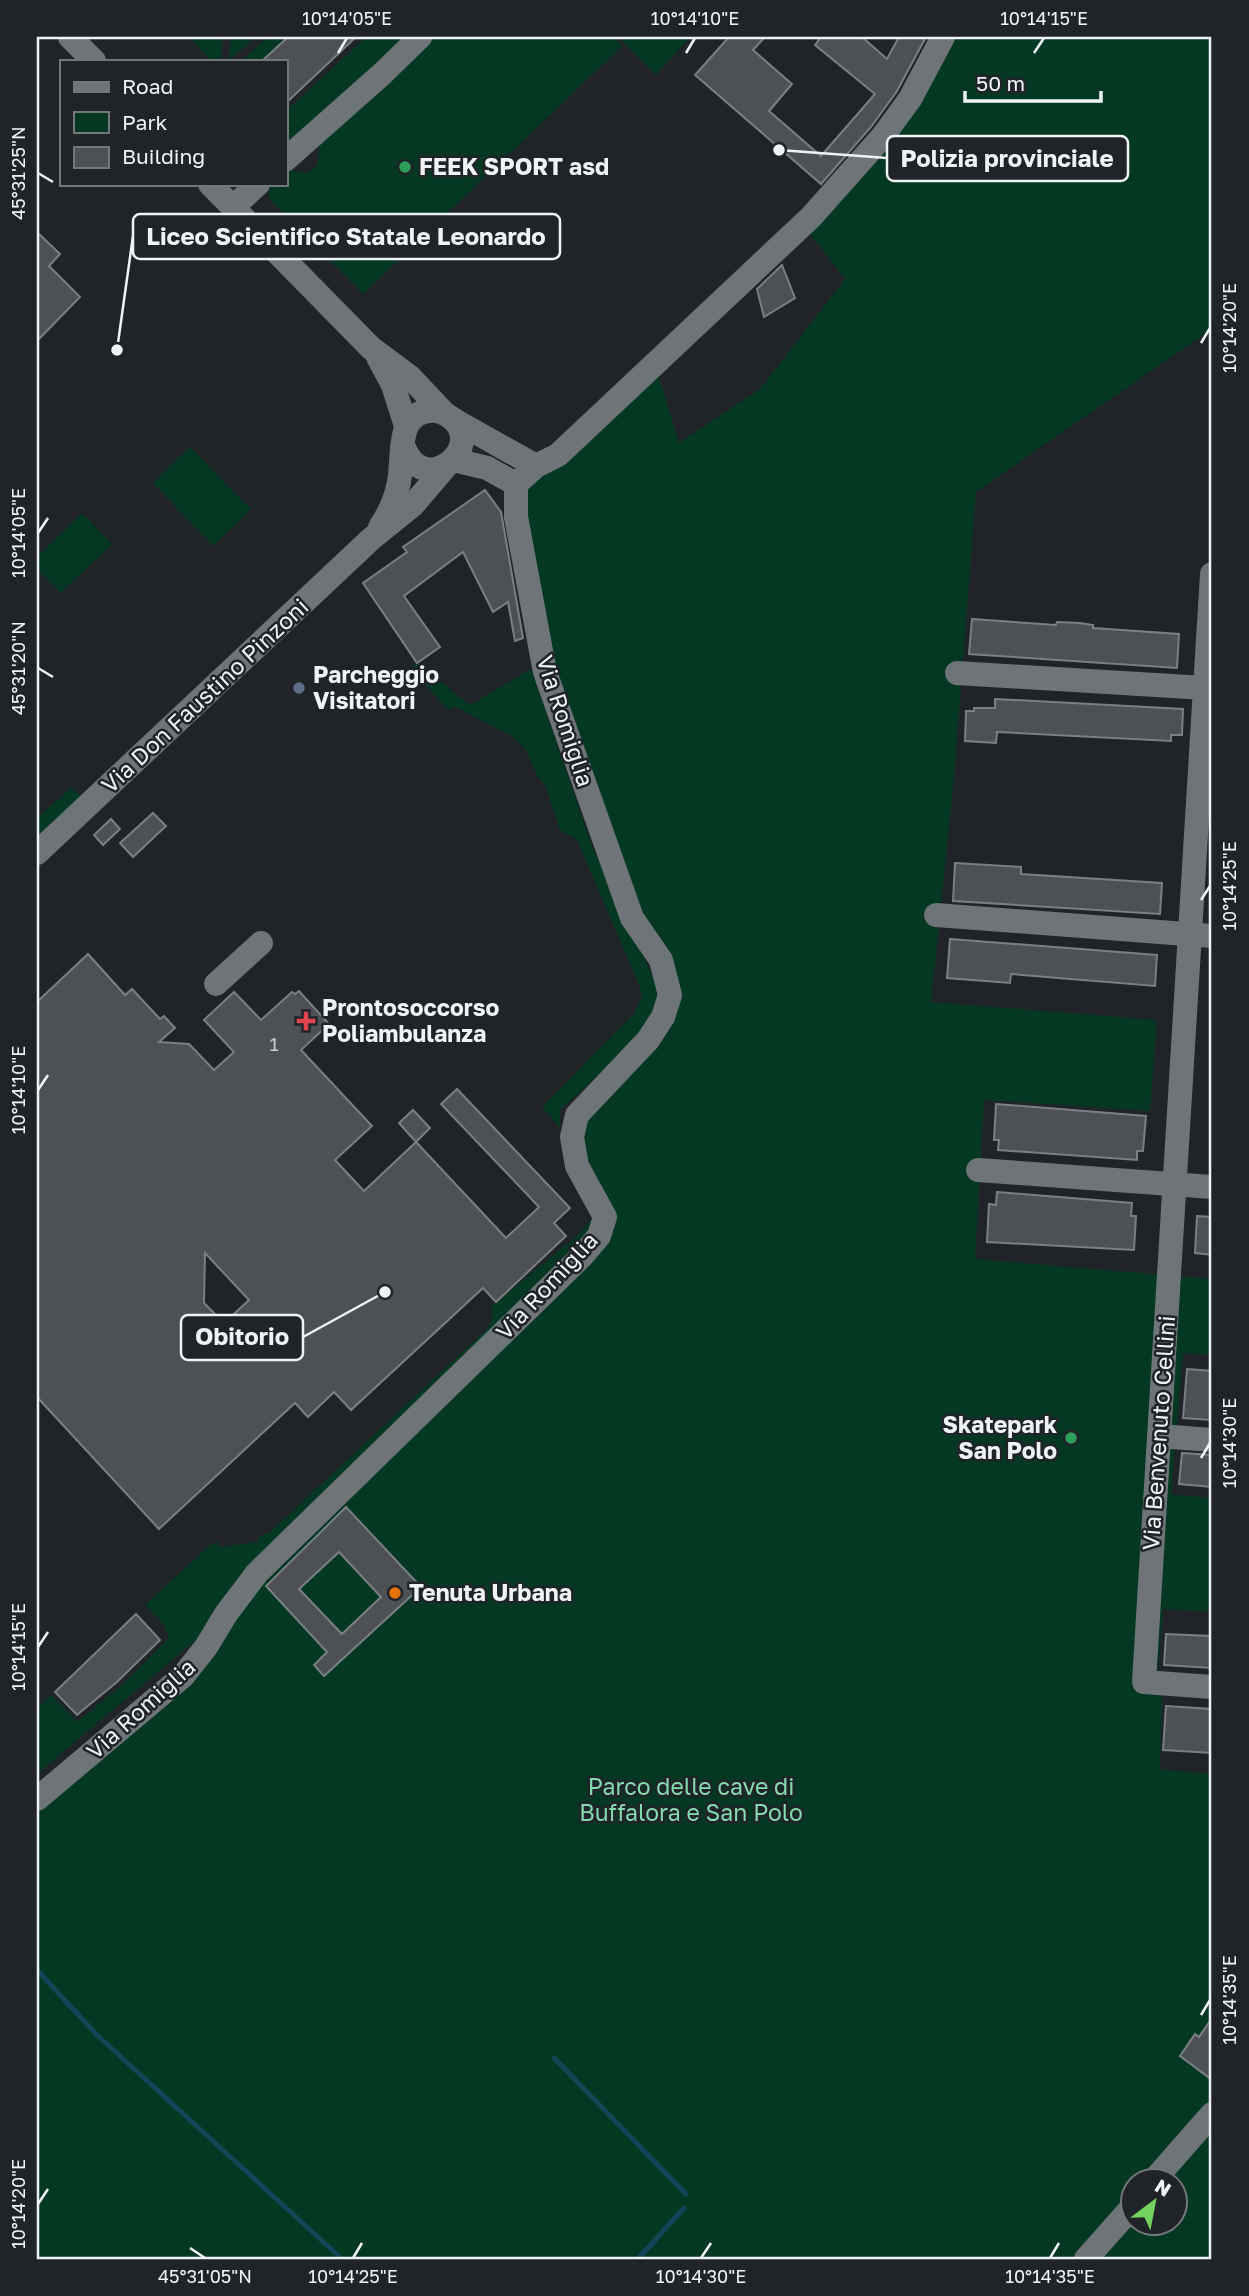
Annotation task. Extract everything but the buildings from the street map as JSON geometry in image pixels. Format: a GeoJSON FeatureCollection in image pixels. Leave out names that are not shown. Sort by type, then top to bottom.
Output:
{"type":"FeatureCollection","features":[{"type":"Feature","properties":{"kind":"street"},"geometry":{"type":"LineString","coordinates":[[70,37],[93,60]]}},
{"type":"Feature","properties":{"kind":"street"},"geometry":{"type":"LineString","coordinates":[[287,158],[420,37]]}},
{"type":"Feature","properties":{"kind":"street"},"geometry":{"type":"LineString","coordinates":[[371,348],[393,385],[412,461],[429,469],[450,463],[487,468],[516,484],[536,466],[558,455],[811,217],[883,136],[910,99],[943,37]]}},
{"type":"Feature","properties":{"kind":"street"},"geometry":{"type":"LineString","coordinates":[[212,186],[371,348],[410,377],[449,416],[461,436],[461,445],[450,463]]}},
{"type":"Feature","properties":{"kind":"street"},"geometry":{"type":"LineString","coordinates":[[233,206],[256,186]]}},
{"type":"Feature","properties":{"kind":"street"},"geometry":{"type":"LineString","coordinates":[[405,436],[418,414],[426,411],[449,416],[536,466]]}},
{"type":"Feature","properties":{"kind":"street","name":"Via Don Faustino Pinzoni"},"geometry":{"type":"LineString","coordinates":[[371,539],[383,522],[396,494],[405,436]]}},
{"type":"Feature","properties":{"kind":"street","name":"Via Don Faustino Pinzoni"},"geometry":{"type":"LineString","coordinates":[[37,853],[371,539],[413,505],[450,463]]}},
{"type":"Feature","properties":{"kind":"street","name":"Via Romiglia"},"geometry":{"type":"LineString","coordinates":[[37,1799],[183,1676],[257,1573],[553,1285],[599,1236],[605,1217],[577,1166],[572,1137],[578,1115],[648,1040],[663,1017],[670,995],[661,960],[632,918],[545,672],[516,517],[516,484]]}},
{"type":"Feature","properties":{"kind":"street","name":"Via Benvenuto Cellini"},"geometry":{"type":"LineString","coordinates":[[1212,574],[1205,688],[1201,935],[1175,1185],[1144,1682],[1212,1687]]}},
{"type":"Feature","properties":{"kind":"street"},"geometry":{"type":"LineString","coordinates":[[957,673],[1205,688]]}},
{"type":"Feature","properties":{"kind":"street"},"geometry":{"type":"LineString","coordinates":[[936,915],[1201,935]]}},
{"type":"Feature","properties":{"kind":"street"},"geometry":{"type":"LineString","coordinates":[[216,984],[261,943]]}},
{"type":"Feature","properties":{"kind":"street"},"geometry":{"type":"LineString","coordinates":[[978,1170],[1212,1187]]}},
{"type":"Feature","properties":{"kind":"street"},"geometry":{"type":"LineString","coordinates":[[1159,1436],[1212,1440]]}},
{"type":"Feature","properties":{"kind":"street"},"geometry":{"type":"LineString","coordinates":[[1166,2166],[1212,2114]]}},
{"type":"Feature","properties":{"kind":"street"},"geometry":{"type":"LineString","coordinates":[[1086,2259],[1120,2220]]}},
{"type":"Feature","properties":{"kind":"green space"},"geometry":{"type":"Polygon","coordinates":[[[189,37],[223,37],[221,60],[211,60],[189,37]]]}},
{"type":"Feature","properties":{"kind":"green space"},"geometry":{"type":"Polygon","coordinates":[[[231,37],[255,37],[230,60],[231,37]]]}},
{"type":"Feature","properties":{"kind":"green space"},"geometry":{"type":"Polygon","coordinates":[[[268,37],[280,37],[282,42],[263,60],[242,60],[268,37]]]}},
{"type":"Feature","properties":{"kind":"green space"},"geometry":{"type":"Polygon","coordinates":[[[366,37],[409,37],[287,149],[287,110],[366,37]]]}},
{"type":"Feature","properties":{"kind":"green space","name":"FEEK SPORT asd"},"geometry":{"type":"Polygon","coordinates":[[[432,37],[613,37],[622,46],[363,294],[268,196],[273,186],[287,186],[289,170],[308,173],[318,164],[319,143],[432,37]]]}},
{"type":"Feature","properties":{"kind":"green space"},"geometry":{"type":"Polygon","coordinates":[[[618,37],[690,37],[656,75],[618,37]]]}},
{"type":"Feature","properties":{"kind":"green space","name":"Parco delle cave di Buffalora e San Polo"},"geometry":{"type":"Polygon","coordinates":[[[952,37],[1212,37],[1212,329],[976,492],[953,789],[931,1002],[1157,1020],[1150,1111],[984,1100],[975,1259],[1212,1279],[1212,1355],[1183,1353],[1171,1494],[1212,1498],[1212,1612],[1163,1609],[1157,1683],[1162,1694],[1160,1769],[1212,1774],[1212,2259],[37,2259],[37,1811],[607,1237],[581,1139],[586,1121],[670,1022],[640,911],[551,671],[526,517],[525,489],[658,373],[679,443],[760,389],[845,279],[808,231],[952,37]]]}},
{"type":"Feature","properties":{"kind":"green space"},"geometry":{"type":"Polygon","coordinates":[[[190,447],[251,509],[213,546],[153,483],[190,447]]]}},
{"type":"Feature","properties":{"kind":"green space"},"geometry":{"type":"Polygon","coordinates":[[[82,513],[112,544],[61,593],[37,568],[37,557],[82,513]]]}},
{"type":"Feature","properties":{"kind":"green space"},"geometry":{"type":"Polygon","coordinates":[[[417,663],[470,705],[531,669],[592,846],[659,990],[657,1007],[640,1037],[560,1110],[560,1128],[542,1107],[634,1014],[642,997],[640,987],[577,840],[560,830],[545,785],[538,777],[526,750],[513,737],[456,707],[448,710],[410,668],[417,663]]]}},
{"type":"Feature","properties":{"kind":"green space"},"geometry":{"type":"Polygon","coordinates":[[[72,787],[87,802],[37,843],[37,815],[72,787]]]}},
{"type":"Feature","properties":{"kind":"green space"},"geometry":{"type":"Polygon","coordinates":[[[593,1217],[590,1230],[196,1640],[37,1774],[37,1708],[51,1695],[77,1722],[125,1682],[169,1638],[164,1625],[145,1605],[210,1545],[218,1542],[219,1547],[258,1542],[258,1537],[269,1533],[488,1328],[492,1320],[492,1306],[579,1234],[593,1217]]]}},
{"type":"Feature","properties":{"kind":"waterway"},"geometry":{"type":"LineString","coordinates":[[37,1970],[97,2035],[342,2259]]}},
{"type":"Feature","properties":{"kind":"waterway"},"geometry":{"type":"LineString","coordinates":[[554,2058],[686,2194]]}},
{"type":"Feature","properties":{"kind":"waterway"},"geometry":{"type":"LineString","coordinates":[[638,2259],[684,2208]]}},
{"type":"Feature","properties":{"kind":"place","name":"Polizia provinciale"},"geometry":{"type":"Point","coordinates":[779,150]}},
{"type":"Feature","properties":{"kind":"place","name":"FEEK SPORT asd"},"geometry":{"type":"Point","coordinates":[405,167]}},
{"type":"Feature","properties":{"kind":"place","name":"Liceo Scientifico Statale Leonardo"},"geometry":{"type":"Point","coordinates":[117,350]}},
{"type":"Feature","properties":{"kind":"place","name":"Parcheggio Visitatori"},"geometry":{"type":"Point","coordinates":[299,688]}},
{"type":"Feature","properties":{"kind":"place","name":"Prontosoccorso Poliambulanza"},"geometry":{"type":"Point","coordinates":[306,1021]}},
{"type":"Feature","properties":{"kind":"place","name":"Obitorio"},"geometry":{"type":"Point","coordinates":[385,1292]}},
{"type":"Feature","properties":{"kind":"place","name":"Skatepark San Polo"},"geometry":{"type":"Point","coordinates":[1071,1438]}},
{"type":"Feature","properties":{"kind":"place","name":"Tenuta Urbana"},"geometry":{"type":"Point","coordinates":[395,1593]}}]}
